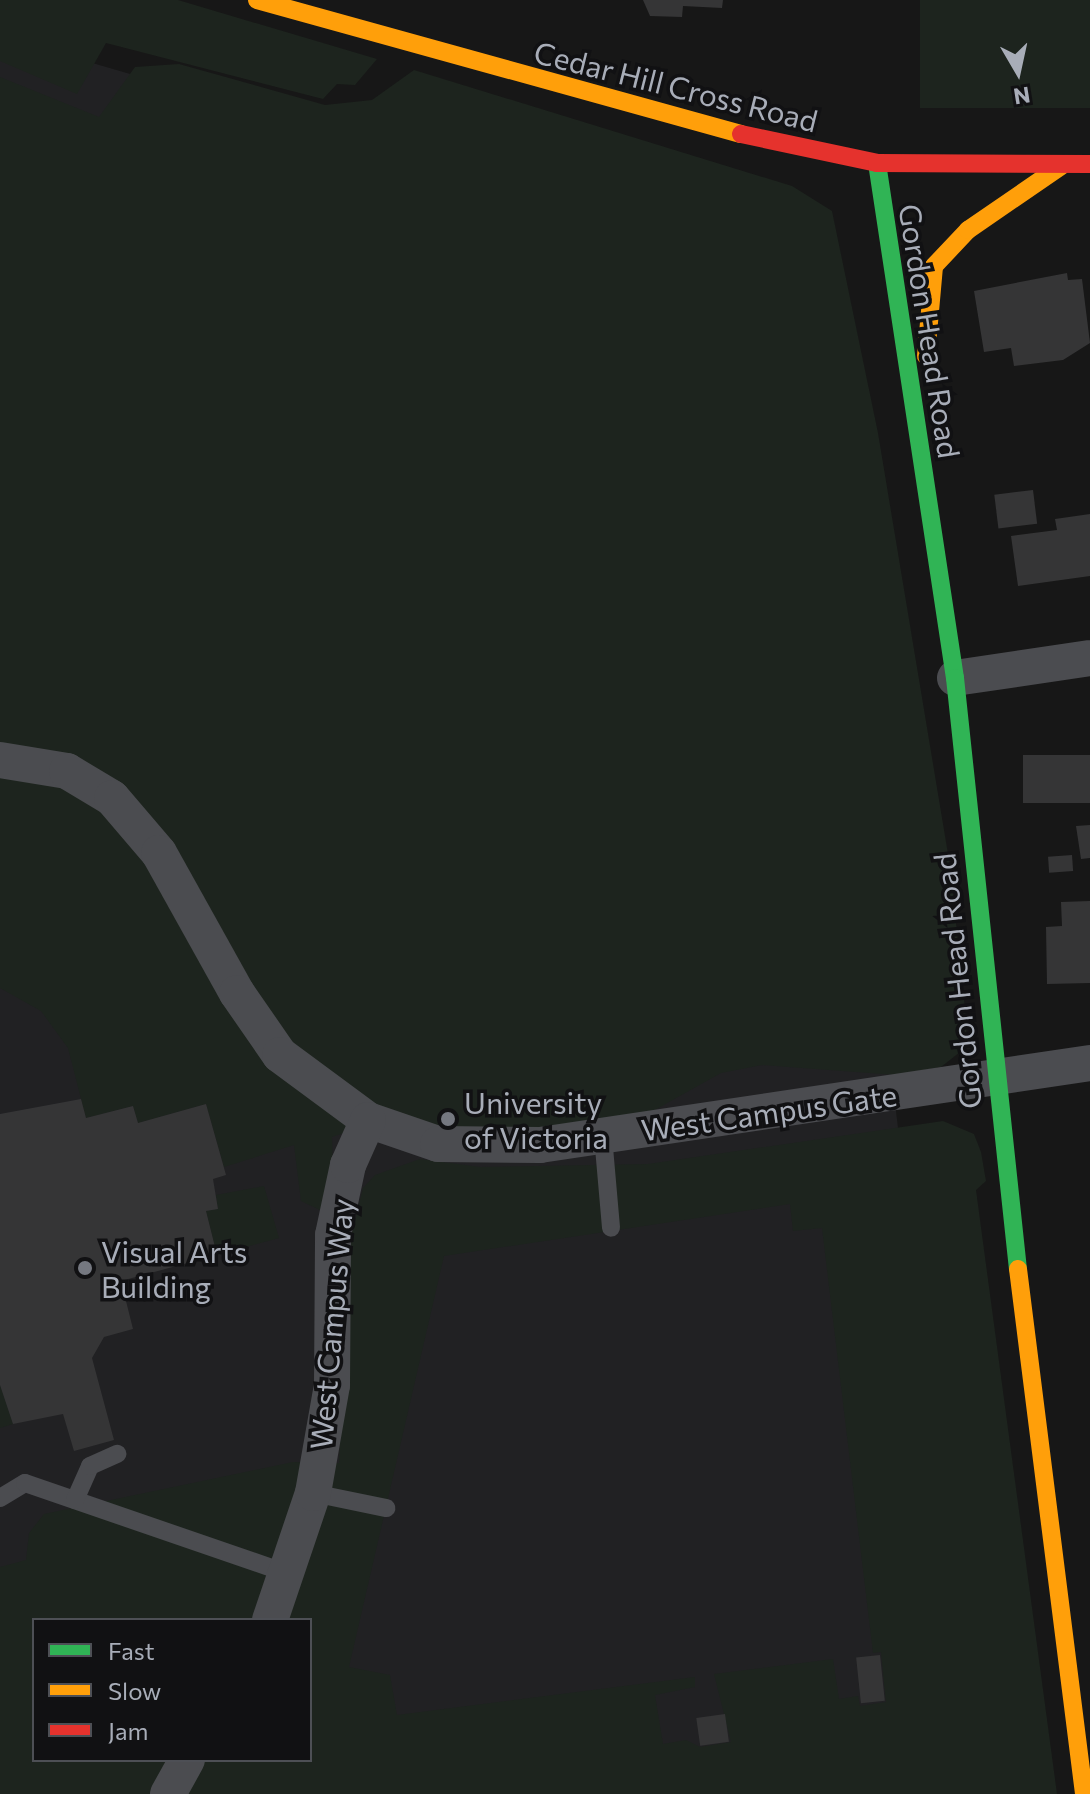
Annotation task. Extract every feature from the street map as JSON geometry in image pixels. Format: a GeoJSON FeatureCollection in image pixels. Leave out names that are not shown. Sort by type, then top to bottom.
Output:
{"type":"FeatureCollection","features":[{"type":"Feature","properties":{"kind":"street","name":"Cedar Hill Cross Road"},"geometry":{"type":"LineString","coordinates":[[257,0],[692,124],[877,163],[1090,164]]}},
{"type":"Feature","properties":{"kind":"street","name":"Gordon Head Road"},"geometry":{"type":"LineString","coordinates":[[877,163],[955,678],[994,1076],[1084,1794]]}},
{"type":"Feature","properties":{"kind":"street"},"geometry":{"type":"LineString","coordinates":[[913,399],[930,344],[925,306],[934,266],[968,230],[1061,166]]}},
{"type":"Feature","properties":{"kind":"street"},"geometry":{"type":"LineString","coordinates":[[955,678],[1090,658]]}},
{"type":"Feature","properties":{"kind":"street","name":"West Campus Gate"},"geometry":{"type":"LineString","coordinates":[[0,760],[67,771],[132,816],[256,1026],[307,1080],[368,1120],[471,1147],[603,1136],[1090,1063]]}},
{"type":"Feature","properties":{"kind":"street","name":"West Campus Way"},"geometry":{"type":"LineString","coordinates":[[271,1618],[290,1574],[313,1493],[332,1385],[333,1235],[348,1165],[368,1120]]}},
{"type":"Feature","properties":{"kind":"street"},"geometry":{"type":"LineString","coordinates":[[168,1794],[186,1762]]}},
{"type":"Feature","properties":{"kind":"lane"},"geometry":{"type":"LineString","coordinates":[[603,1136],[611,1228]]}},
{"type":"Feature","properties":{"kind":"lane"},"geometry":{"type":"LineString","coordinates":[[75,1500],[90,1466],[117,1454]]}},
{"type":"Feature","properties":{"kind":"lane"},"geometry":{"type":"LineString","coordinates":[[0,1498],[25,1483],[290,1574]]}},
{"type":"Feature","properties":{"kind":"lane"},"geometry":{"type":"LineString","coordinates":[[313,1493],[386,1508]]}},
{"type":"Feature","properties":{"kind":"shaded area"},"geometry":{"type":"Polygon","coordinates":[[[0,0],[178,0],[377,59],[355,85],[337,84],[323,99],[106,43],[77,94],[0,61],[0,0]]]}},
{"type":"Feature","properties":{"kind":"shaded area"},"geometry":{"type":"Polygon","coordinates":[[[920,0],[1090,0],[1090,108],[920,108],[920,0]]]}},
{"type":"Feature","properties":{"kind":"shaded area","name":"University of Victoria"},"geometry":{"type":"Polygon","coordinates":[[[0,36],[455,169],[836,618],[979,1794],[0,1794],[0,36]]]}},
{"type":"Feature","properties":{"kind":"shaded area"},"geometry":{"type":"Polygon","coordinates":[[[179,64],[325,105],[372,100],[414,70],[792,186],[832,211],[878,433],[950,866],[967,1028],[960,1052],[941,1067],[896,1075],[762,1065],[721,1073],[653,1111],[490,1135],[389,1117],[332,1137],[333,1170],[320,1210],[301,1201],[294,1145],[224,1167],[206,1104],[138,1123],[133,1106],[86,1118],[68,1048],[41,1011],[0,988],[0,77],[99,117],[135,67],[179,64]]]}},
{"type":"Feature","properties":{"kind":"shaded area"},"geometry":{"type":"Polygon","coordinates":[[[943,1121],[974,1134],[986,1181],[976,1190],[1057,1794],[0,1794],[0,1567],[26,1560],[29,1533],[44,1514],[293,1462],[339,1463],[350,1241],[363,1188],[375,1175],[420,1159],[480,1167],[648,1164],[943,1121]],[[790,1204],[444,1256],[349,1667],[390,1675],[397,1715],[695,1677],[695,1687],[655,1695],[663,1744],[686,1740],[700,1747],[731,1742],[714,1674],[833,1659],[839,1699],[858,1696],[860,1706],[886,1702],[881,1652],[873,1653],[822,1228],[793,1231],[790,1204]]]}},
{"type":"Feature","properties":{"kind":"shaded area"},"geometry":{"type":"Polygon","coordinates":[[[264,1186],[279,1238],[217,1255],[206,1211],[218,1209],[216,1195],[264,1186]]]}},
{"type":"Feature","properties":{"kind":"shaded area"},"geometry":{"type":"Polygon","coordinates":[[[0,1385],[13,1424],[0,1428],[0,1385]]]}},
{"type":"Feature","properties":{"kind":"building"},"geometry":{"type":"Polygon","coordinates":[[[643,0],[723,0],[722,8],[683,6],[682,17],[650,16],[643,0]]]}},
{"type":"Feature","properties":{"kind":"building"},"geometry":{"type":"Polygon","coordinates":[[[1067,273],[1068,280],[1082,279],[1090,343],[1063,360],[1014,366],[1011,348],[984,352],[974,291],[1067,273]]]}},
{"type":"Feature","properties":{"kind":"building"},"geometry":{"type":"Polygon","coordinates":[[[1033,490],[1037,524],[998,528],[994,495],[1033,490]]]}},
{"type":"Feature","properties":{"kind":"building"},"geometry":{"type":"Polygon","coordinates":[[[1090,514],[1090,576],[1018,586],[1011,536],[1057,530],[1055,519],[1090,514]]]}},
{"type":"Feature","properties":{"kind":"building"},"geometry":{"type":"Polygon","coordinates":[[[1023,755],[1090,755],[1090,803],[1023,803],[1023,755]]]}},
{"type":"Feature","properties":{"kind":"building"},"geometry":{"type":"Polygon","coordinates":[[[1090,825],[1090,858],[1081,859],[1076,826],[1090,825]]]}},
{"type":"Feature","properties":{"kind":"building"},"geometry":{"type":"Polygon","coordinates":[[[1072,855],[1073,871],[1049,873],[1048,857],[1072,855]]]}},
{"type":"Feature","properties":{"kind":"building"},"geometry":{"type":"Polygon","coordinates":[[[1090,901],[1090,983],[1047,984],[1046,927],[1062,926],[1061,902],[1090,901]]]}},
{"type":"Feature","properties":{"kind":"building","name":"Visual Arts Building"},"geometry":{"type":"Polygon","coordinates":[[[81,1099],[86,1118],[133,1106],[138,1123],[206,1104],[226,1175],[213,1179],[218,1209],[206,1211],[217,1255],[121,1281],[133,1329],[104,1337],[92,1358],[114,1440],[74,1451],[63,1414],[13,1424],[0,1385],[0,1114],[81,1099]]]}},
{"type":"Feature","properties":{"kind":"building"},"geometry":{"type":"Polygon","coordinates":[[[880,1655],[885,1701],[861,1703],[856,1658],[880,1655]]]}},
{"type":"Feature","properties":{"kind":"building"},"geometry":{"type":"Polygon","coordinates":[[[725,1714],[729,1742],[700,1746],[696,1718],[725,1714]]]}},
{"type":"Feature","properties":{"kind":"traffic: fast"},"geometry":{"type":"LineString","coordinates":[[877,163],[955,678],[1018,1269]]}},
{"type":"Feature","properties":{"kind":"traffic: slow"},"geometry":{"type":"LineString","coordinates":[[257,0],[741,134]]}},
{"type":"Feature","properties":{"kind":"traffic: slow"},"geometry":{"type":"LineString","coordinates":[[926,356],[934,266],[968,230],[1061,166]]}},
{"type":"Feature","properties":{"kind":"traffic: slow"},"geometry":{"type":"LineString","coordinates":[[1018,1269],[1084,1794]]}},
{"type":"Feature","properties":{"kind":"traffic: jam"},"geometry":{"type":"LineString","coordinates":[[741,134],[877,163],[1090,164]]}},
{"type":"Feature","properties":{"kind":"place","name":"University of Victoria"},"geometry":{"type":"Point","coordinates":[448,1119]}},
{"type":"Feature","properties":{"kind":"place","name":"Visual Arts Building"},"geometry":{"type":"Point","coordinates":[85,1268]}}]}
